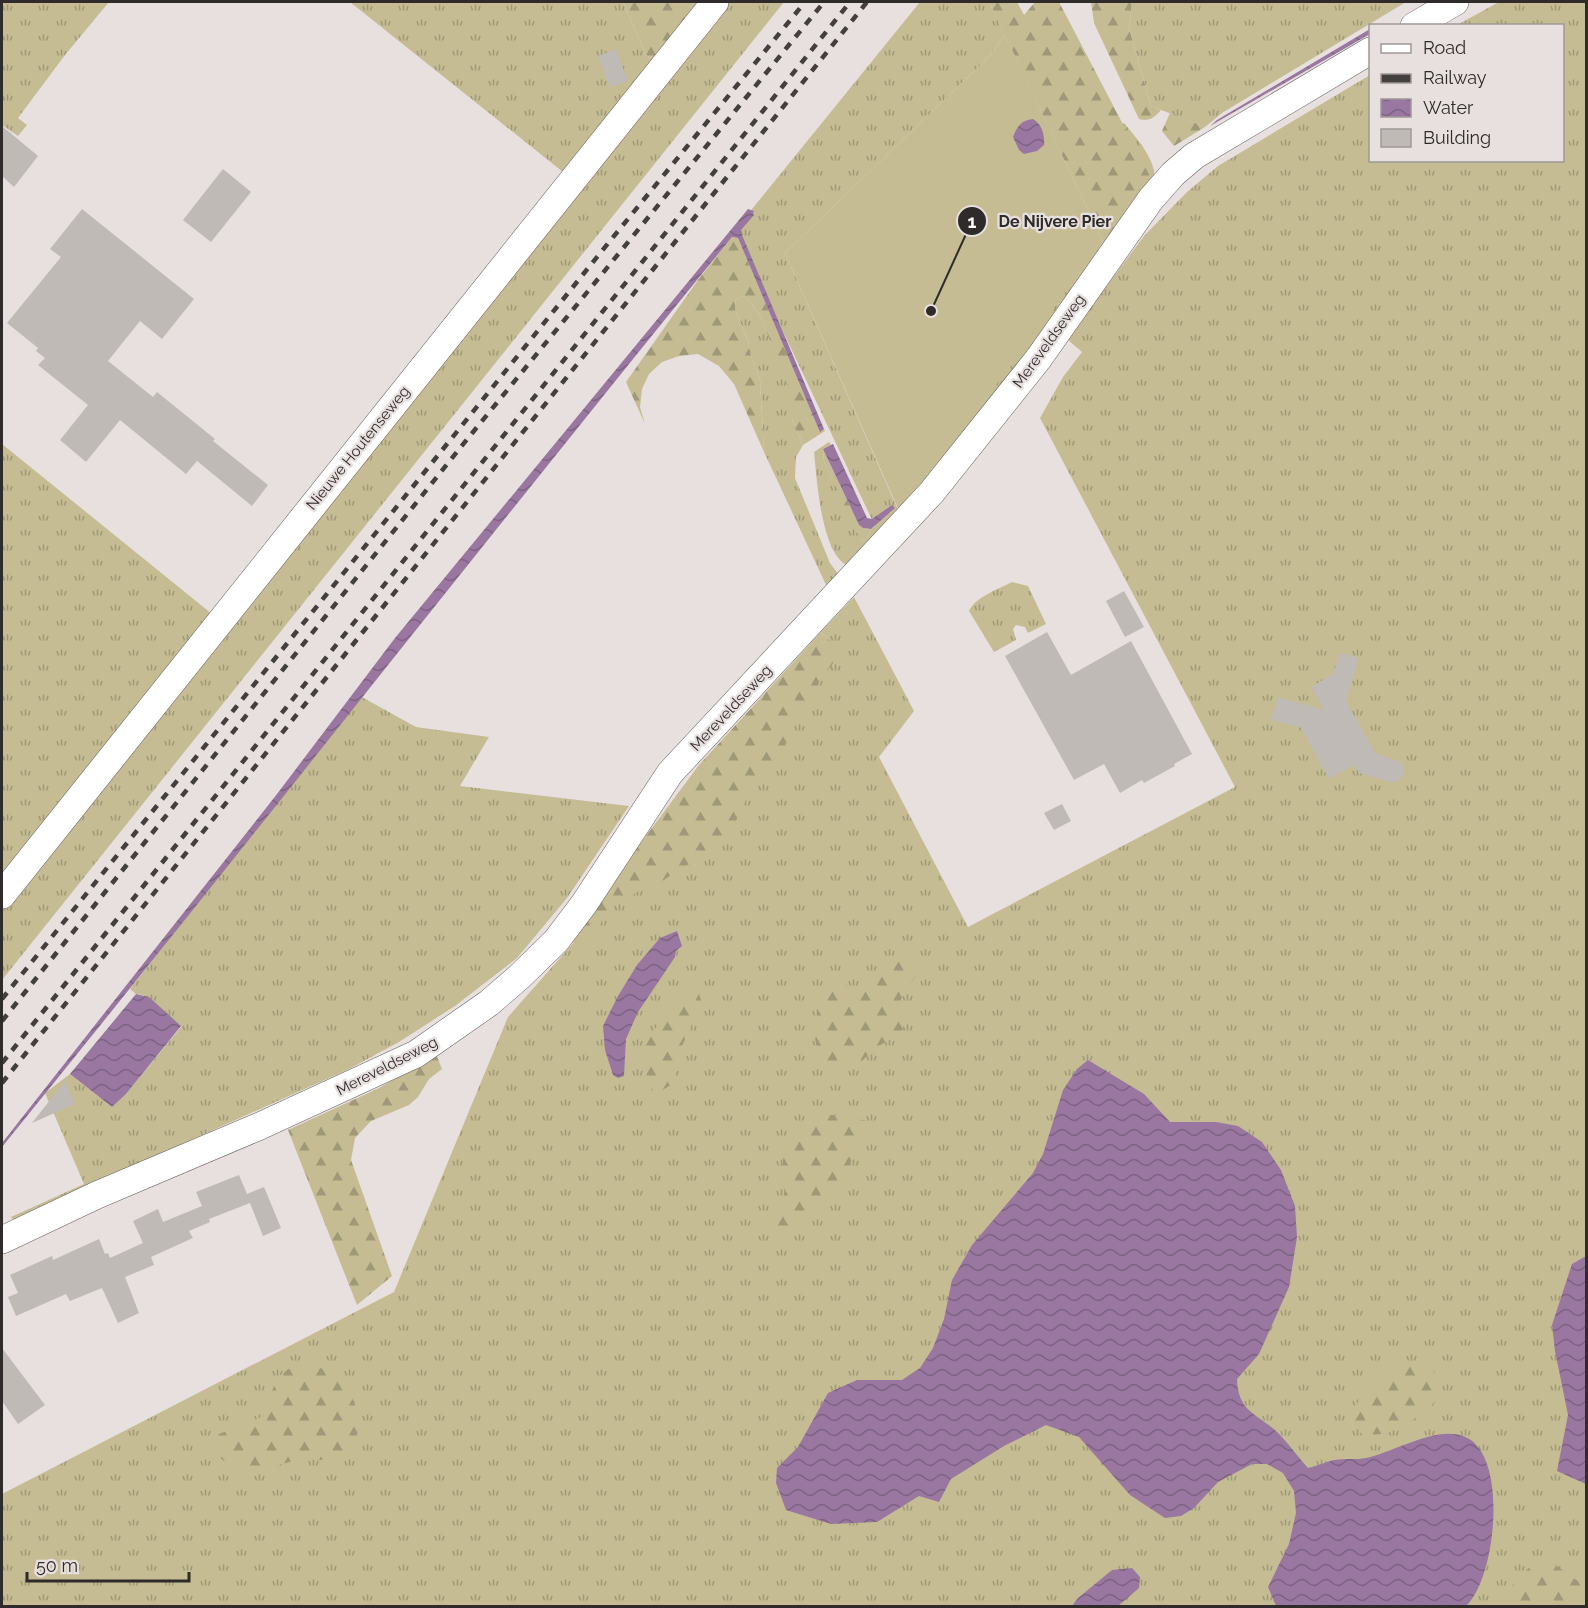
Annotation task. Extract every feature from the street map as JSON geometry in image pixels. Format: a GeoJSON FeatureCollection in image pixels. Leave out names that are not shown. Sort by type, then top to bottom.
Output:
{"type":"FeatureCollection","features":[{"type":"Feature","properties":{"kind":"street","name":"Nieuwe Houtenseweg"},"geometry":{"type":"LineString","coordinates":[[2,895],[715,2]]}},
{"type":"Feature","properties":{"kind":"street"},"geometry":{"type":"LineString","coordinates":[[1417,24],[1455,2]]}},
{"type":"Feature","properties":{"kind":"street","name":"Mereveldseweg"},"geometry":{"type":"LineString","coordinates":[[2,1240],[98,1195],[375,1074],[416,1054],[489,1004],[556,941],[584,904],[670,773],[932,492],[1039,358],[1151,199],[1173,174],[1194,156],[1369,52]]}},
{"type":"Feature","properties":{"kind":"green space"},"geometry":{"type":"Polygon","coordinates":[[[2,2],[109,2],[65,55],[18,118],[27,125],[18,136],[2,125],[2,2]]]}},
{"type":"Feature","properties":{"kind":"green space"},"geometry":{"type":"Polygon","coordinates":[[[350,2],[623,2],[646,55],[653,59],[563,172],[350,2]]]}},
{"type":"Feature","properties":{"kind":"green space"},"geometry":{"type":"Polygon","coordinates":[[[623,2],[700,2],[653,59],[646,55],[623,2]]]}},
{"type":"Feature","properties":{"kind":"green space"},"geometry":{"type":"Polygon","coordinates":[[[724,2],[784,2],[2,980],[2,906],[724,2]]]}},
{"type":"Feature","properties":{"kind":"green space"},"geometry":{"type":"Polygon","coordinates":[[[920,2],[989,2],[1005,35],[990,56],[785,253],[899,512],[1151,178],[1122,124],[1124,123],[1146,151],[1153,167],[1155,184],[975,432],[896,525],[851,567],[841,561],[827,534],[822,517],[814,452],[829,442],[831,445],[823,449],[824,462],[862,541],[867,539],[871,529],[875,526],[735,230],[920,2]]]}},
{"type":"Feature","properties":{"kind":"green space"},"geometry":{"type":"Polygon","coordinates":[[[989,2],[1017,2],[1024,15],[1035,2],[1059,2],[1151,178],[1103,242],[989,2]]]}},
{"type":"Feature","properties":{"kind":"green space"},"geometry":{"type":"Polygon","coordinates":[[[1091,2],[1132,2],[1129,28],[1151,106],[1161,110],[1151,119],[1139,119],[1094,23],[1091,2]]]}},
{"type":"Feature","properties":{"kind":"green space"},"geometry":{"type":"Polygon","coordinates":[[[1132,2],[1406,2],[1222,113],[1205,127],[1151,106],[1129,28],[1132,2]]]}},
{"type":"Feature","properties":{"kind":"green space"},"geometry":{"type":"Polygon","coordinates":[[[1499,2],[1586,2],[1586,1606],[2,1606],[2,1494],[394,1292],[508,1017],[619,891],[827,638],[821,632],[854,597],[914,711],[879,757],[968,927],[1235,787],[1040,418],[1063,377],[1082,352],[1067,339],[1144,236],[1187,192],[1218,166],[1369,76],[1369,162],[1564,162],[1564,24],[1459,24],[1499,2]]]}},
{"type":"Feature","properties":{"kind":"green space"},"geometry":{"type":"Polygon","coordinates":[[[1005,35],[1103,242],[900,513],[785,253],[990,56],[1005,35]]]}},
{"type":"Feature","properties":{"kind":"green space"},"geometry":{"type":"Polygon","coordinates":[[[1170,113],[1205,127],[1174,146],[1162,131],[1170,113]]]}},
{"type":"Feature","properties":{"kind":"green space"},"geometry":{"type":"Polygon","coordinates":[[[732,237],[738,238],[820,431],[824,429],[825,431],[803,445],[792,420],[796,407],[759,313],[745,296],[736,299],[735,309],[760,380],[764,452],[734,384],[719,366],[698,354],[679,356],[662,362],[649,374],[642,389],[640,407],[645,424],[626,382],[698,280],[732,237]]]}},
{"type":"Feature","properties":{"kind":"green space"},"geometry":{"type":"Polygon","coordinates":[[[745,296],[759,313],[797,407],[792,420],[803,445],[796,457],[795,478],[830,563],[839,575],[827,587],[764,452],[760,380],[735,309],[736,299],[745,296]]]}},
{"type":"Feature","properties":{"kind":"green space"},"geometry":{"type":"Polygon","coordinates":[[[2,444],[212,614],[2,880],[2,444]]]}},
{"type":"Feature","properties":{"kind":"green space"},"geometry":{"type":"Polygon","coordinates":[[[823,449],[859,525],[871,529],[867,539],[862,541],[856,531],[824,462],[823,449]]]}},
{"type":"Feature","properties":{"kind":"green space"},"geometry":{"type":"Polygon","coordinates":[[[1012,582],[1028,586],[1046,624],[1028,633],[1025,627],[1016,625],[1013,629],[1016,640],[994,652],[969,611],[976,602],[1012,582]]]}},
{"type":"Feature","properties":{"kind":"green space"},"geometry":{"type":"Polygon","coordinates":[[[821,632],[835,646],[836,659],[789,724],[790,732],[780,754],[756,782],[729,837],[710,855],[681,868],[657,885],[639,891],[616,904],[601,922],[592,948],[580,941],[565,944],[699,765],[821,632]]]}},
{"type":"Feature","properties":{"kind":"green space"},"geometry":{"type":"Polygon","coordinates":[[[360,696],[416,727],[489,737],[460,786],[629,806],[567,898],[517,958],[455,1006],[399,1042],[349,1069],[13,1220],[11,1217],[84,1184],[45,1093],[70,1074],[112,1107],[126,1094],[181,1027],[143,995],[136,994],[130,989],[360,696]]]}},
{"type":"Feature","properties":{"kind":"green space"},"geometry":{"type":"Polygon","coordinates":[[[902,960],[909,961],[916,968],[917,974],[901,999],[904,1023],[902,1033],[875,1048],[855,1068],[828,1061],[821,1055],[815,1035],[818,1013],[831,985],[855,987],[868,984],[902,960]]]}},
{"type":"Feature","properties":{"kind":"green space"},"geometry":{"type":"Polygon","coordinates":[[[693,987],[702,1003],[681,1048],[674,1083],[656,1094],[651,1088],[642,1062],[646,1042],[680,992],[693,987]]]}},
{"type":"Feature","properties":{"kind":"green space"},"geometry":{"type":"Polygon","coordinates":[[[436,1054],[442,1069],[429,1079],[418,1097],[409,1105],[371,1121],[355,1138],[351,1160],[392,1276],[357,1305],[288,1130],[379,1088],[436,1054]]]}},
{"type":"Feature","properties":{"kind":"green space"},"geometry":{"type":"Polygon","coordinates":[[[823,1114],[852,1117],[870,1122],[868,1133],[821,1209],[796,1233],[781,1240],[774,1236],[773,1225],[784,1195],[782,1173],[790,1132],[792,1127],[823,1114]]]}},
{"type":"Feature","properties":{"kind":"green space"},"geometry":{"type":"Polygon","coordinates":[[[1421,1360],[1438,1379],[1440,1388],[1438,1397],[1432,1405],[1414,1419],[1390,1432],[1362,1434],[1351,1419],[1357,1403],[1376,1382],[1397,1366],[1421,1360]]]}},
{"type":"Feature","properties":{"kind":"green space"},"geometry":{"type":"Polygon","coordinates":[[[309,1363],[330,1372],[351,1395],[360,1417],[357,1436],[347,1450],[321,1460],[300,1459],[257,1471],[228,1464],[219,1457],[214,1443],[219,1434],[264,1416],[273,1388],[281,1374],[309,1363]]]}},
{"type":"Feature","properties":{"kind":"green space"},"geometry":{"type":"Polygon","coordinates":[[[1543,1556],[1586,1587],[1586,1606],[1499,1606],[1518,1577],[1543,1556]]]}},
{"type":"Feature","properties":{"kind":"water"},"geometry":{"type":"Polygon","coordinates":[[[1369,30],[1369,35],[1210,126],[1369,30]]]}},
{"type":"Feature","properties":{"kind":"water"},"geometry":{"type":"Polygon","coordinates":[[[1033,119],[1042,130],[1044,145],[1037,151],[1024,154],[1019,150],[1013,137],[1020,124],[1033,119]]]}},
{"type":"Feature","properties":{"kind":"water"},"geometry":{"type":"Polygon","coordinates":[[[748,209],[754,211],[754,215],[741,230],[742,235],[824,429],[820,432],[738,238],[732,237],[2,1147],[2,1143],[277,794],[395,638],[748,209]]]}},
{"type":"Feature","properties":{"kind":"water"},"geometry":{"type":"Polygon","coordinates":[[[833,444],[867,518],[872,519],[892,505],[895,508],[871,529],[859,525],[823,449],[833,444]]]}},
{"type":"Feature","properties":{"kind":"water"},"geometry":{"type":"Polygon","coordinates":[[[677,931],[682,946],[676,951],[675,957],[638,1012],[626,1039],[624,1076],[618,1078],[613,1075],[605,1050],[603,1026],[637,965],[660,938],[677,931]]]}},
{"type":"Feature","properties":{"kind":"water"},"geometry":{"type":"Polygon","coordinates":[[[136,994],[149,997],[181,1026],[126,1094],[112,1107],[70,1074],[136,994]]]}},
{"type":"Feature","properties":{"kind":"water"},"geometry":{"type":"Polygon","coordinates":[[[1088,1060],[1144,1094],[1170,1122],[1216,1122],[1238,1126],[1262,1142],[1281,1170],[1295,1206],[1297,1237],[1289,1287],[1259,1354],[1237,1379],[1241,1400],[1252,1413],[1281,1436],[1308,1468],[1334,1460],[1366,1458],[1440,1434],[1463,1436],[1478,1447],[1488,1466],[1493,1490],[1491,1545],[1485,1570],[1476,1592],[1466,1606],[1276,1606],[1268,1587],[1289,1544],[1296,1513],[1294,1491],[1283,1473],[1267,1464],[1252,1464],[1218,1482],[1194,1508],[1181,1516],[1165,1518],[1130,1495],[1079,1437],[1046,1425],[1004,1446],[951,1479],[939,1502],[919,1496],[877,1522],[831,1524],[786,1510],[776,1483],[777,1468],[798,1447],[828,1393],[857,1380],[902,1380],[920,1368],[933,1348],[944,1319],[952,1280],[972,1245],[1033,1173],[1043,1154],[1063,1090],[1077,1069],[1088,1060]]]}},
{"type":"Feature","properties":{"kind":"water"},"geometry":{"type":"Polygon","coordinates":[[[1586,1256],[1586,1484],[1557,1471],[1568,1415],[1552,1325],[1572,1264],[1586,1256]]]}},
{"type":"Feature","properties":{"kind":"water"},"geometry":{"type":"Polygon","coordinates":[[[1132,1568],[1140,1577],[1139,1588],[1118,1606],[1072,1606],[1078,1598],[1112,1570],[1132,1568]]]}},
{"type":"Feature","properties":{"kind":"building"},"geometry":{"type":"Polygon","coordinates":[[[616,49],[628,81],[610,87],[598,56],[616,49]]]}},
{"type":"Feature","properties":{"kind":"building"},"geometry":{"type":"Polygon","coordinates":[[[2,126],[38,156],[14,187],[2,176],[2,126]]]}},
{"type":"Feature","properties":{"kind":"building"},"geometry":{"type":"Polygon","coordinates":[[[223,169],[251,192],[211,242],[183,220],[223,169]]]}},
{"type":"Feature","properties":{"kind":"building"},"geometry":{"type":"Polygon","coordinates":[[[82,209],[194,299],[162,339],[140,321],[108,361],[153,397],[157,392],[268,485],[252,506],[197,461],[186,474],[120,420],[86,462],[60,440],[88,405],[38,365],[45,358],[36,351],[38,348],[7,323],[61,257],[50,249],[82,209]]]}},
{"type":"Feature","properties":{"kind":"building"},"geometry":{"type":"Polygon","coordinates":[[[1124,591],[1144,627],[1125,637],[1106,601],[1124,591]]]}},
{"type":"Feature","properties":{"kind":"building"},"geometry":{"type":"Polygon","coordinates":[[[1047,632],[1071,675],[1131,641],[1192,754],[1144,783],[1142,780],[1120,793],[1104,764],[1074,780],[1005,656],[1047,632]]]}},
{"type":"Feature","properties":{"kind":"building"},"geometry":{"type":"Polygon","coordinates":[[[1340,653],[1359,658],[1346,701],[1375,753],[1400,762],[1404,768],[1404,774],[1394,783],[1359,773],[1354,765],[1329,779],[1301,728],[1271,720],[1278,697],[1324,710],[1311,687],[1333,674],[1340,653]]]}},
{"type":"Feature","properties":{"kind":"building"},"geometry":{"type":"Polygon","coordinates":[[[1062,804],[1071,821],[1054,830],[1044,813],[1062,804]]]}},
{"type":"Feature","properties":{"kind":"building"},"geometry":{"type":"Polygon","coordinates":[[[65,1081],[75,1104],[32,1123],[65,1081]]]}},
{"type":"Feature","properties":{"kind":"building"},"geometry":{"type":"Polygon","coordinates":[[[239,1175],[247,1194],[264,1187],[281,1228],[263,1236],[250,1203],[209,1219],[210,1222],[189,1231],[193,1238],[151,1257],[154,1265],[125,1277],[139,1313],[118,1323],[102,1288],[70,1301],[66,1294],[16,1316],[8,1297],[18,1293],[10,1275],[52,1256],[53,1260],[99,1239],[105,1254],[108,1253],[110,1258],[143,1243],[133,1221],[158,1209],[163,1222],[202,1206],[196,1192],[239,1175]]]}},
{"type":"Feature","properties":{"kind":"building"},"geometry":{"type":"Polygon","coordinates":[[[2,1348],[45,1405],[18,1424],[2,1401],[2,1348]]]}},
{"type":"Feature","properties":{"kind":"railway"},"geometry":{"type":"LineString","coordinates":[[2,999],[601,252],[805,2]]}},
{"type":"Feature","properties":{"kind":"railway"},"geometry":{"type":"LineString","coordinates":[[2,1021],[460,448],[824,2]]}},
{"type":"Feature","properties":{"kind":"railway"},"geometry":{"type":"LineString","coordinates":[[2,1063],[850,2]]}},
{"type":"Feature","properties":{"kind":"railway"},"geometry":{"type":"LineString","coordinates":[[2,1083],[867,2]]}},
{"type":"Feature","properties":{"kind":"place","name":"De Nijvere Pier"},"geometry":{"type":"Point","coordinates":[931,311]}}]}
